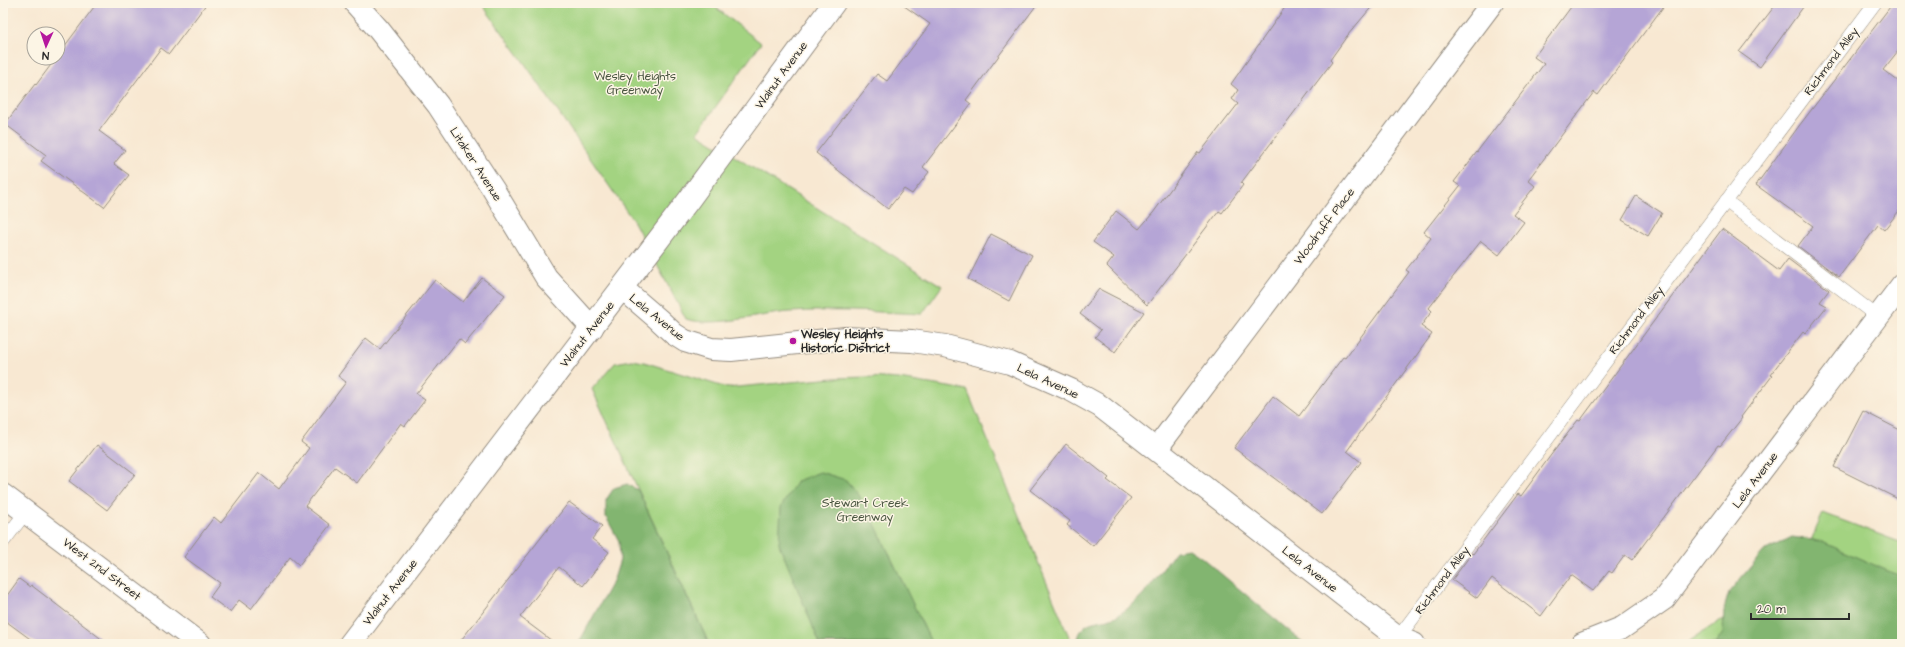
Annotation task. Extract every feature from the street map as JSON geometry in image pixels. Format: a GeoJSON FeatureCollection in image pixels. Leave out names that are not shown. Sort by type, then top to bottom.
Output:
{"type":"FeatureCollection","features":[{"type":"Feature","properties":{"kind":"street","name":"Litaker Avenue"},"geometry":{"type":"LineString","coordinates":[[355,3],[379,30],[438,105],[493,189],[546,277],[592,328]]}},
{"type":"Feature","properties":{"kind":"street","name":"Walnut Avenue"},"geometry":{"type":"LineString","coordinates":[[350,644],[592,328],[834,3]]}},
{"type":"Feature","properties":{"kind":"street","name":"Woodruff Place"},"geometry":{"type":"LineString","coordinates":[[1156,448],[1492,3]]}},
{"type":"Feature","properties":{"kind":"street","name":"Lela Avenue"},"geometry":{"type":"LineString","coordinates":[[1582,644],[1622,628],[1664,600],[1902,285]]}},
{"type":"Feature","properties":{"kind":"street","name":"Lela Avenue"},"geometry":{"type":"LineString","coordinates":[[622,288],[674,334],[685,341],[711,349],[731,350],[846,338],[912,341],[945,346],[1010,363],[1071,390],[1100,406],[1406,641]]}},
{"type":"Feature","properties":{"kind":"street","name":"West 2nd Street"},"geometry":{"type":"LineString","coordinates":[[3,495],[200,644]]}},
{"type":"Feature","properties":{"kind":"lane","name":"Richmond Alley"},"geometry":{"type":"LineString","coordinates":[[1406,641],[1726,201],[1875,3]]}},
{"type":"Feature","properties":{"kind":"lane"},"geometry":{"type":"LineString","coordinates":[[1726,201],[1878,317]]}},
{"type":"Feature","properties":{"kind":"lane"},"geometry":{"type":"LineString","coordinates":[[3,542],[26,512]]}},
{"type":"Feature","properties":{"kind":"green space","name":"Wesley Heights Greenway"},"geometry":{"type":"Polygon","coordinates":[[[481,3],[710,3],[761,43],[697,133],[942,286],[922,314],[823,311],[778,313],[737,320],[710,322],[686,319],[634,222],[523,61],[481,3]]]}},
{"type":"Feature","properties":{"kind":"green space","name":"Stewart Creek Greenway"},"geometry":{"type":"Polygon","coordinates":[[[632,360],[644,362],[727,388],[834,378],[868,377],[899,379],[967,390],[1072,644],[709,644],[592,389],[615,363],[632,360]]]}},
{"type":"Feature","properties":{"kind":"green space"},"geometry":{"type":"Polygon","coordinates":[[[820,472],[846,480],[866,505],[932,644],[820,644],[779,544],[781,507],[797,481],[820,472]]]}},
{"type":"Feature","properties":{"kind":"green space"},"geometry":{"type":"Polygon","coordinates":[[[627,484],[638,490],[709,644],[578,644],[614,579],[620,560],[619,541],[606,517],[606,500],[614,488],[627,484]]]}},
{"type":"Feature","properties":{"kind":"green space"},"geometry":{"type":"Polygon","coordinates":[[[1823,513],[1902,543],[1902,644],[1685,644],[1799,568],[1823,513]]]}},
{"type":"Feature","properties":{"kind":"green space"},"geometry":{"type":"Polygon","coordinates":[[[1792,537],[1820,541],[1902,576],[1902,644],[1715,644],[1723,633],[1724,609],[1729,592],[1764,551],[1792,537]]]}},
{"type":"Feature","properties":{"kind":"green space"},"geometry":{"type":"Polygon","coordinates":[[[1189,549],[1201,557],[1305,644],[1077,644],[1079,635],[1087,625],[1092,622],[1111,618],[1127,609],[1150,586],[1176,551],[1189,549]]]}},
{"type":"Feature","properties":{"kind":"building"},"geometry":{"type":"Polygon","coordinates":[[[97,3],[207,3],[169,54],[161,48],[99,131],[125,150],[114,164],[129,175],[104,207],[41,161],[46,155],[5,124],[50,66],[66,66],[66,44],[97,3]]]}},
{"type":"Feature","properties":{"kind":"building"},"geometry":{"type":"Polygon","coordinates":[[[900,3],[1038,3],[966,100],[971,104],[923,167],[929,172],[912,194],[904,189],[888,209],[816,153],[877,74],[887,81],[930,24],[900,3]]]}},
{"type":"Feature","properties":{"kind":"building"},"geometry":{"type":"Polygon","coordinates":[[[1288,3],[1375,3],[1347,36],[1330,60],[1332,62],[1241,183],[1243,185],[1222,213],[1219,211],[1147,305],[1107,266],[1114,257],[1093,242],[1116,211],[1139,229],[1153,213],[1198,152],[1200,153],[1238,104],[1232,99],[1238,90],[1231,84],[1288,3]]]}},
{"type":"Feature","properties":{"kind":"building"},"geometry":{"type":"Polygon","coordinates":[[[1574,3],[1666,3],[1598,95],[1594,92],[1528,180],[1535,186],[1513,214],[1524,222],[1499,255],[1481,241],[1429,308],[1432,311],[1421,326],[1432,334],[1347,451],[1361,462],[1322,514],[1234,448],[1273,396],[1299,416],[1343,357],[1345,358],[1409,272],[1406,270],[1431,238],[1424,232],[1460,186],[1454,182],[1544,64],[1534,57],[1574,3]]]}},
{"type":"Feature","properties":{"kind":"building"},"geometry":{"type":"Polygon","coordinates":[[[1777,3],[1806,3],[1760,67],[1739,52],[1777,3]]]}},
{"type":"Feature","properties":{"kind":"building"},"geometry":{"type":"Polygon","coordinates":[[[1893,3],[1902,3],[1902,46],[1883,70],[1902,84],[1902,207],[1884,230],[1878,225],[1839,277],[1798,246],[1813,226],[1756,185],[1893,3]]]}},
{"type":"Feature","properties":{"kind":"building"},"geometry":{"type":"Polygon","coordinates":[[[1636,196],[1662,213],[1648,236],[1622,220],[1636,196]]]}},
{"type":"Feature","properties":{"kind":"building"},"geometry":{"type":"Polygon","coordinates":[[[1722,229],[1779,271],[1788,259],[1829,290],[1820,302],[1827,306],[1805,334],[1803,332],[1770,375],[1772,376],[1741,417],[1742,418],[1720,446],[1718,445],[1632,560],[1625,555],[1612,573],[1609,571],[1593,591],[1571,575],[1541,616],[1492,578],[1477,598],[1452,580],[1518,494],[1521,496],[1578,420],[1580,421],[1722,229]]]}},
{"type":"Feature","properties":{"kind":"building"},"geometry":{"type":"Polygon","coordinates":[[[991,234],[1032,255],[1009,301],[968,279],[991,234]]]}},
{"type":"Feature","properties":{"kind":"building"},"geometry":{"type":"Polygon","coordinates":[[[482,278],[505,295],[465,344],[459,339],[416,394],[425,400],[405,426],[401,423],[357,483],[335,467],[305,506],[330,525],[299,565],[290,557],[251,609],[239,600],[230,612],[210,597],[220,583],[184,557],[214,517],[221,523],[259,473],[279,489],[309,448],[301,442],[346,382],[338,376],[366,338],[380,349],[435,280],[463,302],[482,278]]]}},
{"type":"Feature","properties":{"kind":"building"},"geometry":{"type":"Polygon","coordinates":[[[1099,289],[1144,312],[1115,352],[1095,337],[1101,330],[1080,314],[1099,289]]]}},
{"type":"Feature","properties":{"kind":"building"},"geometry":{"type":"Polygon","coordinates":[[[1863,411],[1902,431],[1902,501],[1834,467],[1863,411]]]}},
{"type":"Feature","properties":{"kind":"building"},"geometry":{"type":"Polygon","coordinates":[[[1066,444],[1109,478],[1107,480],[1131,498],[1093,546],[1067,525],[1070,521],[1030,490],[1066,444]]]}},
{"type":"Feature","properties":{"kind":"building"},"geometry":{"type":"Polygon","coordinates":[[[97,445],[135,474],[107,510],[69,481],[97,445]]]}},
{"type":"Feature","properties":{"kind":"building"},"geometry":{"type":"Polygon","coordinates":[[[569,502],[602,526],[592,539],[609,552],[583,586],[559,567],[520,617],[556,644],[458,644],[569,502]]]}},
{"type":"Feature","properties":{"kind":"building"},"geometry":{"type":"Polygon","coordinates":[[[19,579],[30,587],[31,585],[108,644],[37,644],[3,619],[3,601],[19,579]]]}},
{"type":"Feature","properties":{"kind":"place","name":"Wesley Heights Historic District"},"geometry":{"type":"Point","coordinates":[793,341]}}]}
